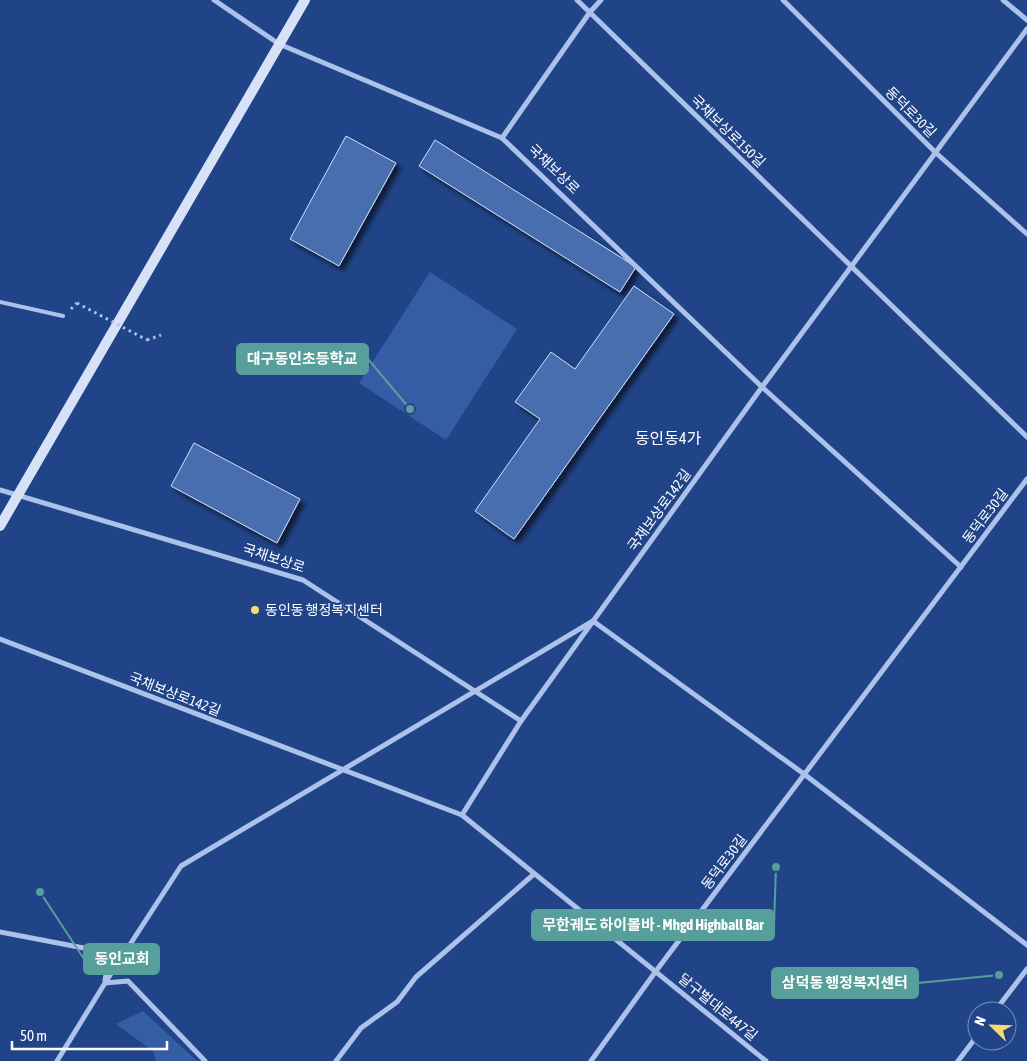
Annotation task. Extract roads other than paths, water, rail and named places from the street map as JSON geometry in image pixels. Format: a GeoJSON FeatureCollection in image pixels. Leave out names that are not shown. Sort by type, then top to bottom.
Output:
{"type":"FeatureCollection","features":[{"type":"Feature","properties":{"kind":"main road"},"geometry":{"type":"LineString","coordinates":[[0,526],[304,0]]}},
{"type":"Feature","properties":{"kind":"street","name":"국채보상로"},"geometry":{"type":"LineString","coordinates":[[214,0],[279,44],[502,138],[762,387]]}},
{"type":"Feature","properties":{"kind":"street","name":"국채보상로150길"},"geometry":{"type":"LineString","coordinates":[[576,0],[1027,437]]}},
{"type":"Feature","properties":{"kind":"street"},"geometry":{"type":"LineString","coordinates":[[502,138],[590,12],[601,0]]}},
{"type":"Feature","properties":{"kind":"street","name":"동덕로30길"},"geometry":{"type":"LineString","coordinates":[[784,0],[935,152],[1027,234]]}},
{"type":"Feature","properties":{"kind":"street"},"geometry":{"type":"LineString","coordinates":[[1003,0],[1027,20]]}},
{"type":"Feature","properties":{"kind":"street"},"geometry":{"type":"LineString","coordinates":[[961,567],[762,387],[1027,29]]}},
{"type":"Feature","properties":{"kind":"street","name":"국채보상로142길"},"geometry":{"type":"LineString","coordinates":[[462,815],[521,720],[762,387]]}},
{"type":"Feature","properties":{"kind":"street","name":"동덕로30길"},"geometry":{"type":"LineString","coordinates":[[591,1061],[656,971],[1027,479]]}},
{"type":"Feature","properties":{"kind":"street","name":"국채보상로"},"geometry":{"type":"LineString","coordinates":[[0,490],[302,580],[521,720]]}},
{"type":"Feature","properties":{"kind":"street"},"geometry":{"type":"LineString","coordinates":[[592,621],[804,774],[1027,945]]}},
{"type":"Feature","properties":{"kind":"street","name":"국채보상로142길"},"geometry":{"type":"LineString","coordinates":[[58,1061],[105,983],[181,866],[592,621]]}},
{"type":"Feature","properties":{"kind":"street","name":"국채보상로142길"},"geometry":{"type":"LineString","coordinates":[[0,640],[462,815],[656,971]]}},
{"type":"Feature","properties":{"kind":"street"},"geometry":{"type":"LineString","coordinates":[[336,1061],[361,1028],[397,1002],[416,977],[534,874]]}},
{"type":"Feature","properties":{"kind":"street"},"geometry":{"type":"LineString","coordinates":[[0,932],[110,953],[105,983],[128,981],[205,1061]]}},
{"type":"Feature","properties":{"kind":"street"},"geometry":{"type":"LineString","coordinates":[[1003,1001],[1027,969]]}},
{"type":"Feature","properties":{"kind":"street","name":"달구벌대로447길"},"geometry":{"type":"LineString","coordinates":[[656,971],[766,1061]]}},
{"type":"Feature","properties":{"kind":"street"},"geometry":{"type":"LineString","coordinates":[[958,1061],[967,1049]]}},
{"type":"Feature","properties":{"kind":"lane"},"geometry":{"type":"LineString","coordinates":[[0,302],[63,316]]}},
{"type":"Feature","properties":{"kind":"place","name":"대구동인초등학교"},"geometry":{"type":"Point","coordinates":[410,409]}},
{"type":"Feature","properties":{"kind":"place","name":"동인동 행정복지센터"},"geometry":{"type":"Point","coordinates":[255,610]}},
{"type":"Feature","properties":{"kind":"place","name":"무한궤도 하이볼바 - Mhgd Highball Bar"},"geometry":{"type":"Point","coordinates":[776,867]}},
{"type":"Feature","properties":{"kind":"place","name":"동인교회"},"geometry":{"type":"Point","coordinates":[40,892]}},
{"type":"Feature","properties":{"kind":"place","name":"삼덕동 행정복지센터"},"geometry":{"type":"Point","coordinates":[999,975]}},
{"type":"Feature","properties":{"kind":"district","name":"동인동4가"},"geometry":{"type":"Point","coordinates":[668,438]}}]}
